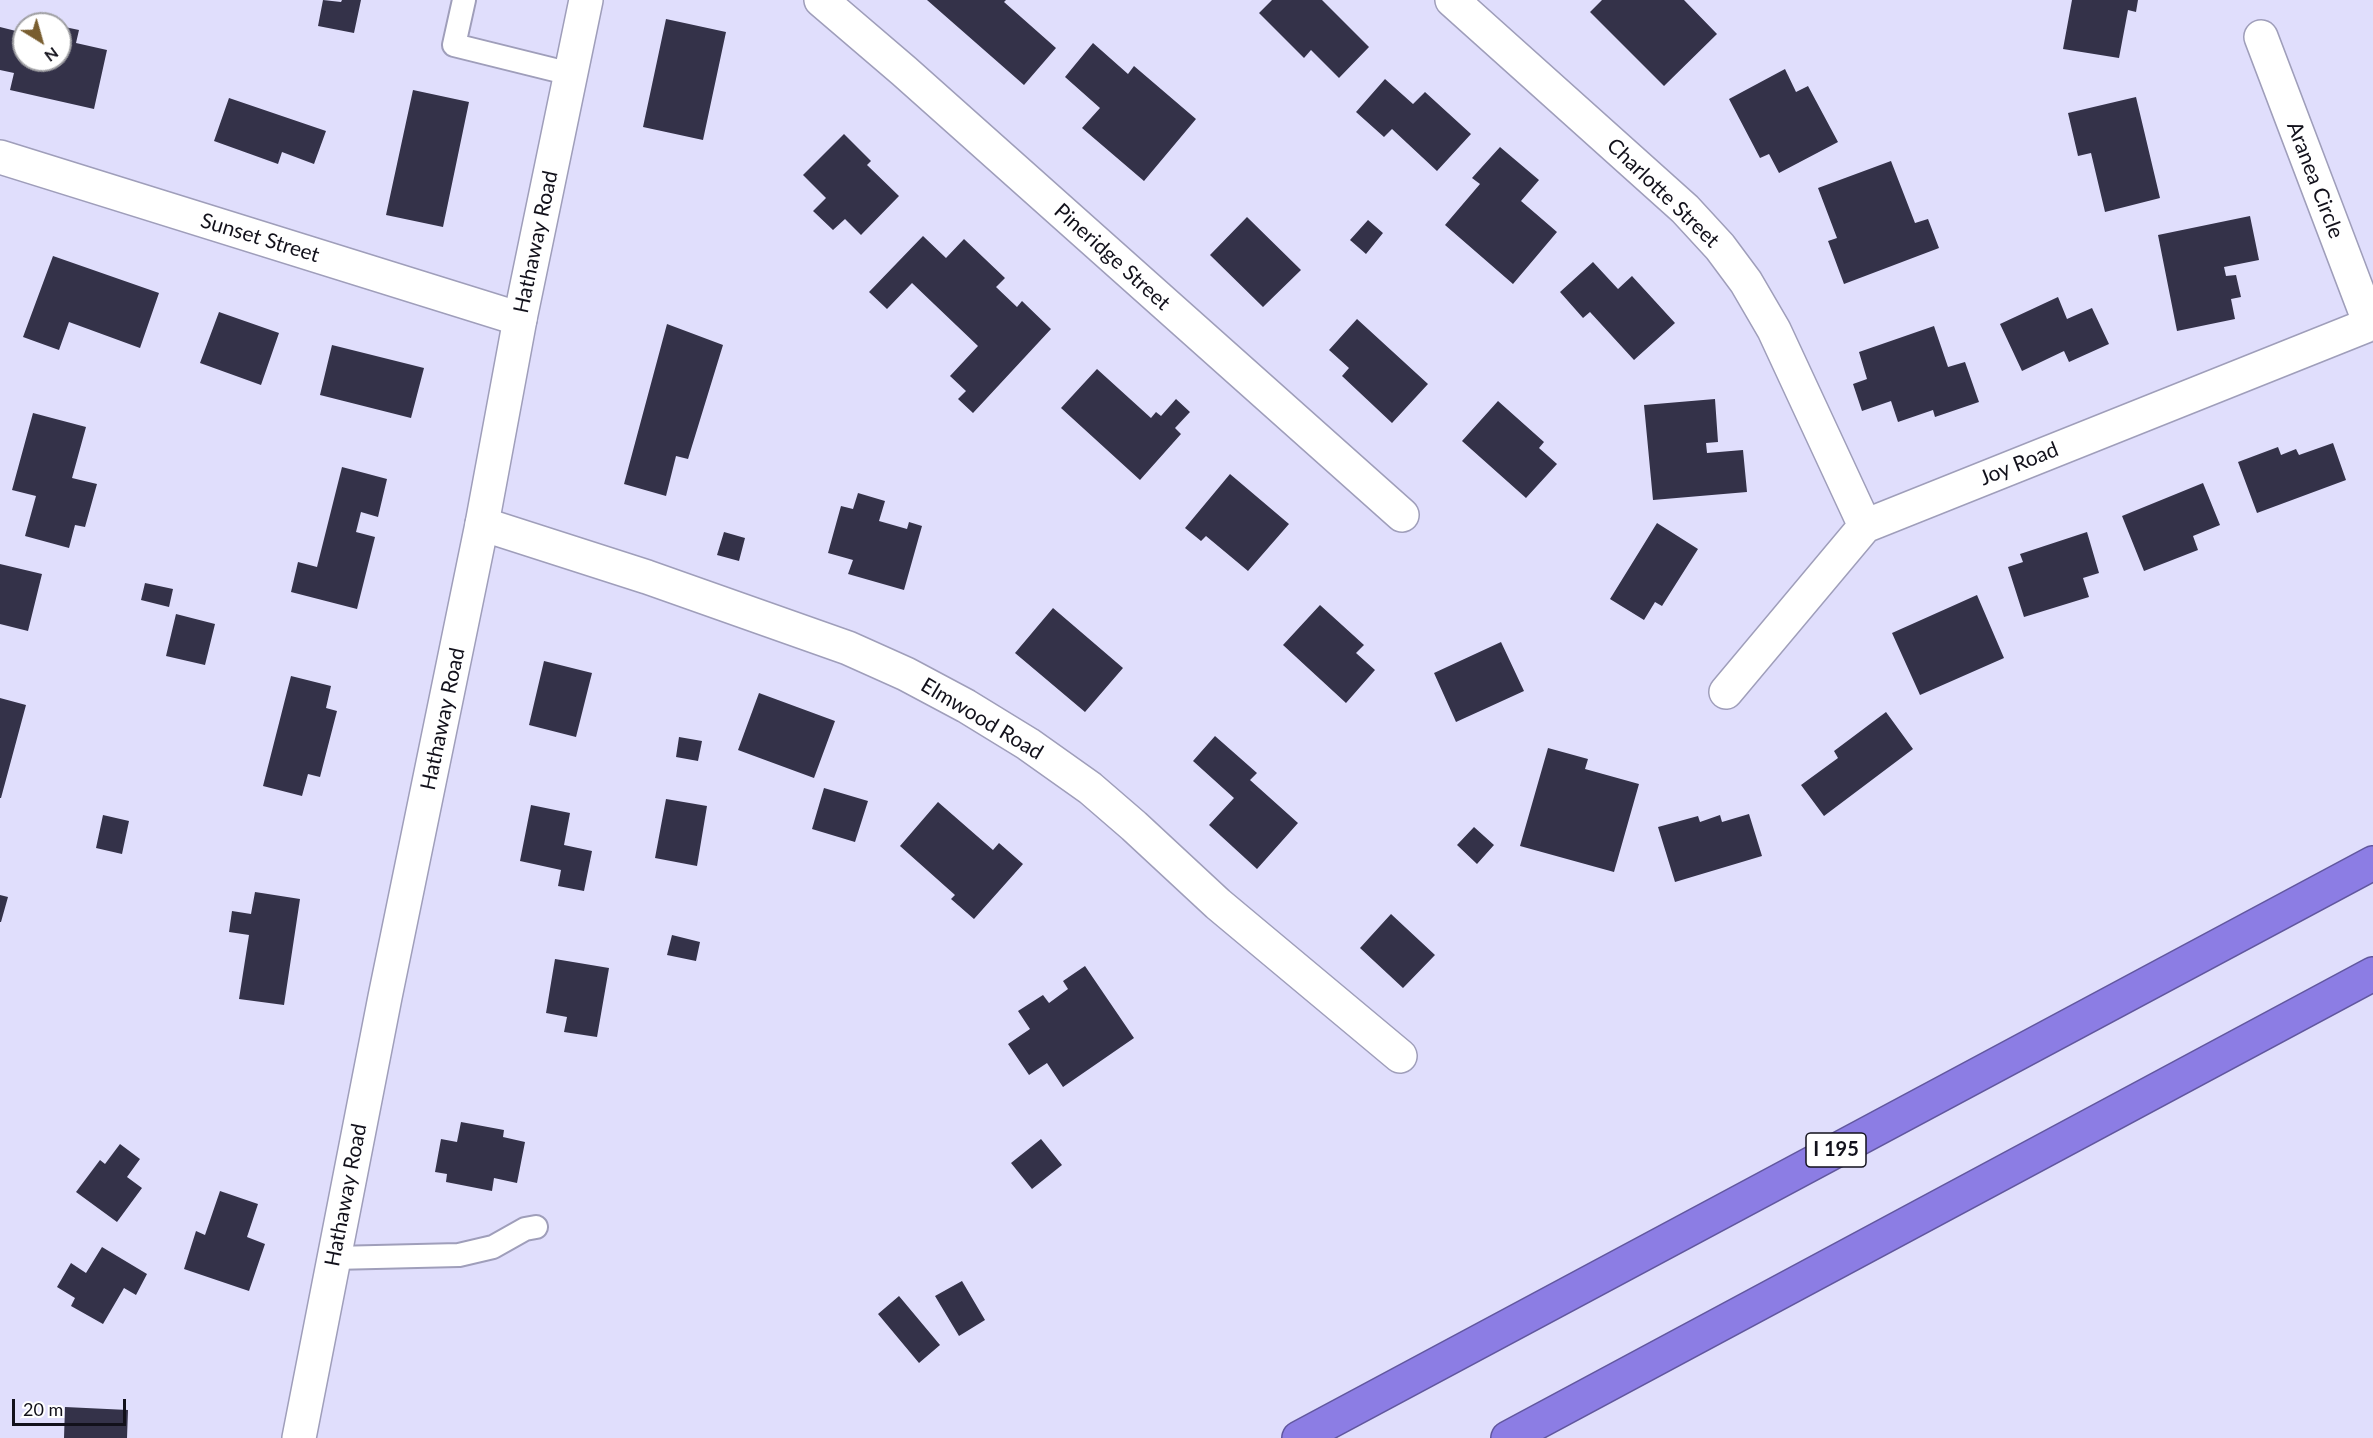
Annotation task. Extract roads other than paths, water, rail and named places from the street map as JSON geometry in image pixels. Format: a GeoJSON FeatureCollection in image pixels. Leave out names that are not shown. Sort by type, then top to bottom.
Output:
{"type":"FeatureCollection","features":[{"type":"Feature","properties":{"kind":"highway","name":"I 195"},"geometry":{"type":"LineString","coordinates":[[1299,1438],[2373,863]]}},
{"type":"Feature","properties":{"kind":"highway"},"geometry":{"type":"LineString","coordinates":[[1508,1438],[2373,974]]}},
{"type":"Feature","properties":{"kind":"street","name":"Hathaway Road"},"geometry":{"type":"LineString","coordinates":[[299,1438],[482,524],[520,319],[586,0]]}},
{"type":"Feature","properties":{"kind":"street","name":"Pineridge Street"},"geometry":{"type":"LineString","coordinates":[[821,0],[922,87],[1402,515]]}},
{"type":"Feature","properties":{"kind":"street","name":"Charlotte Street"},"geometry":{"type":"LineString","coordinates":[[1452,0],[1685,209],[1720,247],[1746,282],[1774,330],[1865,526]]}},
{"type":"Feature","properties":{"kind":"street","name":"Aranea Circle"},"geometry":{"type":"LineString","coordinates":[[2261,37],[2371,323]]}},
{"type":"Feature","properties":{"kind":"street","name":"Sunset Street"},"geometry":{"type":"LineString","coordinates":[[0,157],[520,319]]}},
{"type":"Feature","properties":{"kind":"street","name":"Joy Road"},"geometry":{"type":"LineString","coordinates":[[1726,692],[1865,526],[2371,323]]}},
{"type":"Feature","properties":{"kind":"street","name":"Elmwood Road"},"geometry":{"type":"LineString","coordinates":[[482,524],[667,584],[848,648],[906,674],[966,706],[1028,744],[1090,789],[1134,825],[1218,904],[1401,1056]]}},
{"type":"Feature","properties":{"kind":"lane"},"geometry":{"type":"LineString","coordinates":[[464,0],[454,45],[571,74]]}},
{"type":"Feature","properties":{"kind":"lane"},"geometry":{"type":"LineString","coordinates":[[334,1258],[459,1255],[493,1246],[525,1229],[536,1227]]}}]}
